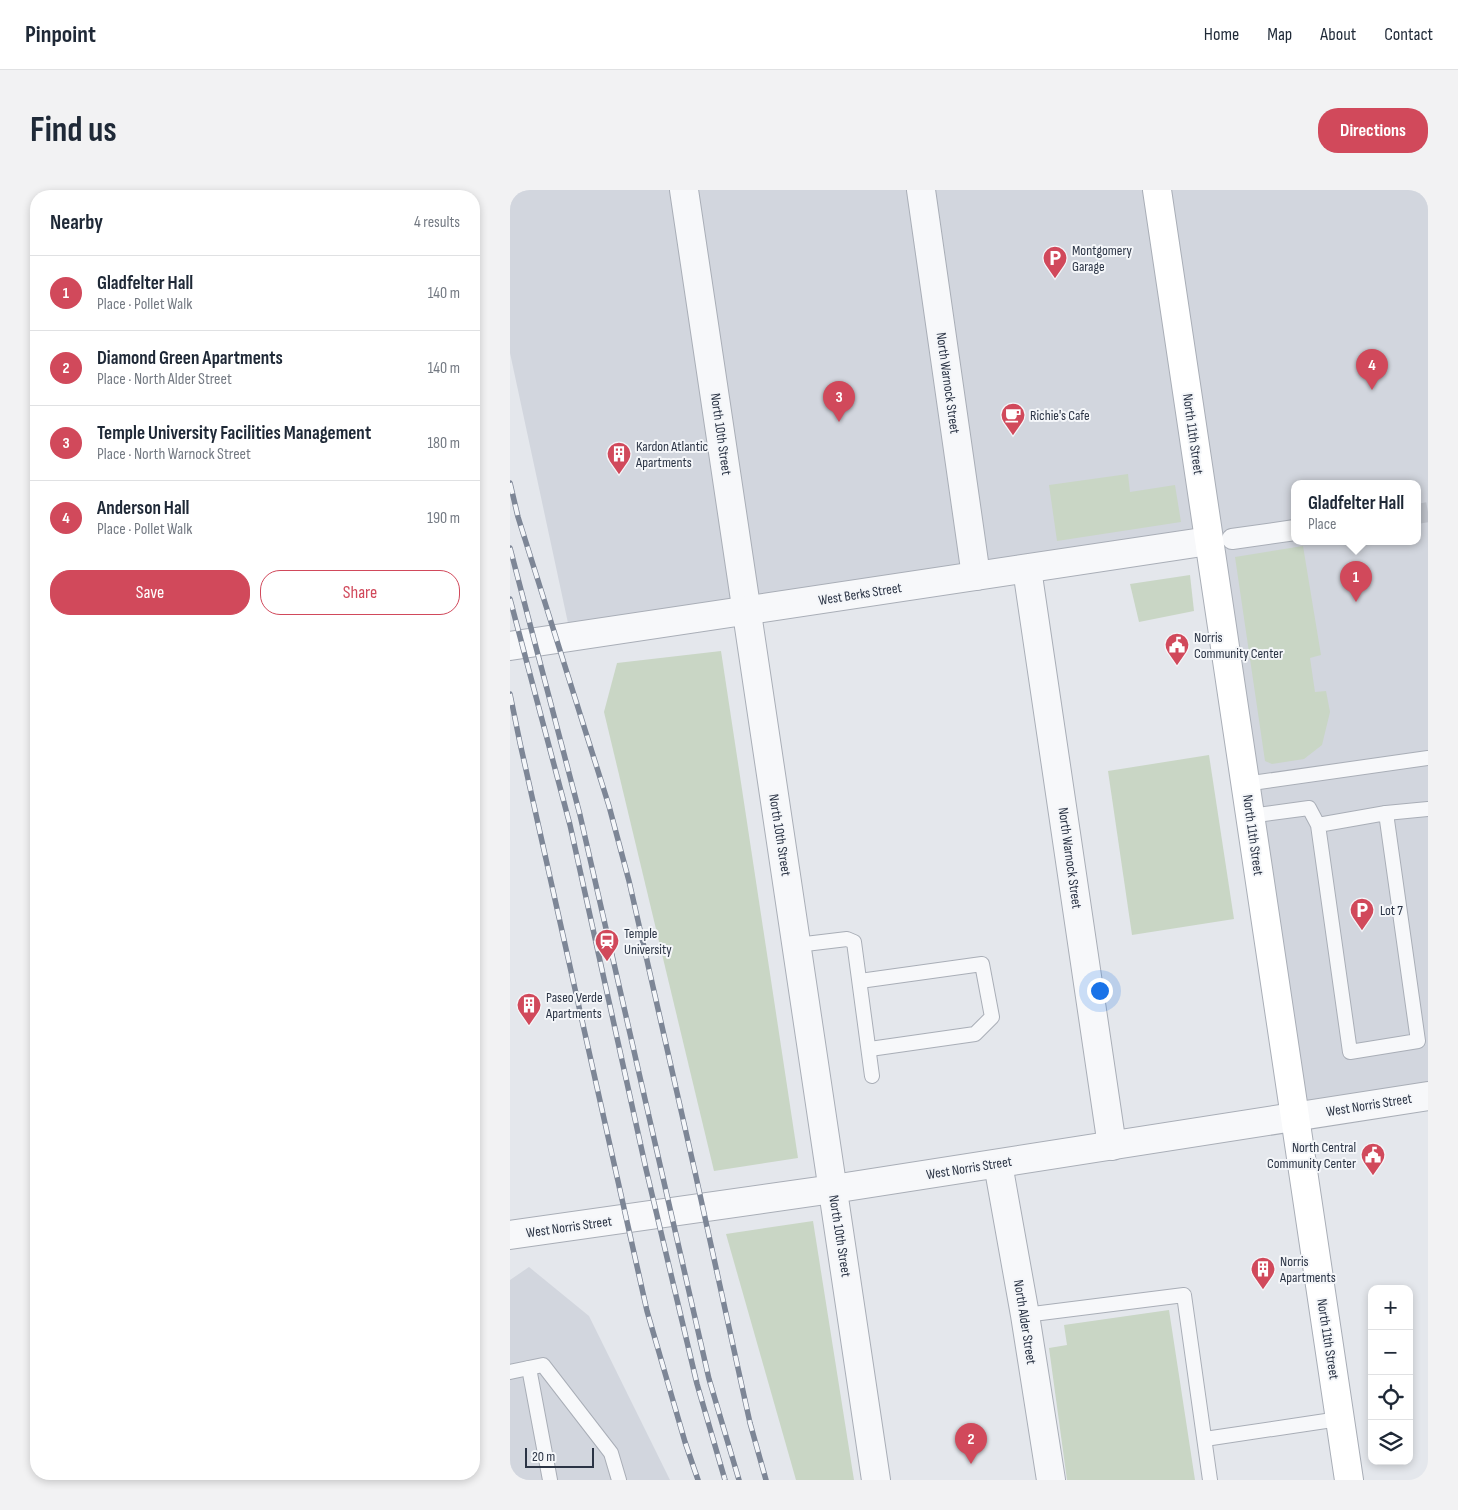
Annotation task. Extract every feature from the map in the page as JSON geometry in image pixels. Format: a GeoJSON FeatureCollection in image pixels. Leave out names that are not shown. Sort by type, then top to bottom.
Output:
{"type":"FeatureCollection","features":[{"type":"Feature","properties":{"kind":"main road","name":"North 11th Street"},"geometry":{"type":"LineString","coordinates":[[1157,190],[1220,540],[1245,784],[1348,1480]]}},
{"type":"Feature","properties":{"kind":"street","name":"North 10th Street"},"geometry":{"type":"LineString","coordinates":[[684,190],[876,1480]]}},
{"type":"Feature","properties":{"kind":"street","name":"North Warnock Street"},"geometry":{"type":"LineString","coordinates":[[921,190],[976,576]]}},
{"type":"Feature","properties":{"kind":"street"},"geometry":{"type":"LineString","coordinates":[[1220,540],[1291,531]]}},
{"type":"Feature","properties":{"kind":"street","name":"West Berks Street"},"geometry":{"type":"LineString","coordinates":[[510,646],[1220,540]]}},
{"type":"Feature","properties":{"kind":"street","name":"North Warnock Street"},"geometry":{"type":"LineString","coordinates":[[1027,569],[1112,1146]]}},
{"type":"Feature","properties":{"kind":"street","name":"West Norris Street"},"geometry":{"type":"LineString","coordinates":[[510,1235],[833,1189],[1428,1096]]}},
{"type":"Feature","properties":{"kind":"street","name":"North Alder Street"},"geometry":{"type":"LineString","coordinates":[[998,1164],[1025,1315],[1051,1480]]}},
{"type":"Feature","properties":{"kind":"lane"},"geometry":{"type":"LineString","coordinates":[[1245,784],[1428,758]]}},
{"type":"Feature","properties":{"kind":"lane"},"geometry":{"type":"LineString","coordinates":[[1250,816],[1309,808],[1318,825],[1350,1052],[1423,1037],[1386,813]]}},
{"type":"Feature","properties":{"kind":"lane"},"geometry":{"type":"LineString","coordinates":[[1318,825],[1386,813],[1428,809]]}},
{"type":"Feature","properties":{"kind":"lane"},"geometry":{"type":"LineString","coordinates":[[797,945],[847,939],[854,942],[870,1048],[872,1076]]}},
{"type":"Feature","properties":{"kind":"lane"},"geometry":{"type":"LineString","coordinates":[[860,981],[982,964],[992,1017],[975,1034],[870,1048]]}},
{"type":"Feature","properties":{"kind":"lane"},"geometry":{"type":"LineString","coordinates":[[1025,1315],[1184,1295],[1210,1480]]}},
{"type":"Feature","properties":{"kind":"lane"},"geometry":{"type":"LineString","coordinates":[[510,1372],[543,1365],[610,1453],[619,1480]]}},
{"type":"Feature","properties":{"kind":"lane"},"geometry":{"type":"LineString","coordinates":[[529,1368],[550,1480]]}},
{"type":"Feature","properties":{"kind":"lane"},"geometry":{"type":"LineString","coordinates":[[1205,1439],[1340,1419]]}},
{"type":"Feature","properties":{"kind":"shaded area"},"geometry":{"type":"Polygon","coordinates":[[[510,190],[1428,190],[1428,1096],[1294,1117],[1209,541],[571,637],[510,353],[510,190]]]}},
{"type":"Feature","properties":{"kind":"shaded area"},"geometry":{"type":"Polygon","coordinates":[[[529,1267],[589,1316],[670,1480],[510,1480],[510,1280],[529,1267]]]}},
{"type":"Feature","properties":{"kind":"green space"},"geometry":{"type":"Polygon","coordinates":[[[1128,474],[1130,492],[1175,485],[1181,522],[1057,541],[1049,485],[1128,474]]]}},
{"type":"Feature","properties":{"kind":"green space"},"geometry":{"type":"Polygon","coordinates":[[[1303,546],[1321,655],[1310,658],[1315,692],[1326,691],[1330,712],[1322,745],[1304,759],[1272,764],[1265,761],[1235,557],[1303,546]]]}},
{"type":"Feature","properties":{"kind":"green space"},"geometry":{"type":"Polygon","coordinates":[[[1190,575],[1194,611],[1139,622],[1130,584],[1190,575]]]}},
{"type":"Feature","properties":{"kind":"green space"},"geometry":{"type":"Polygon","coordinates":[[[721,651],[798,1158],[714,1171],[604,712],[617,663],[721,651]]]}},
{"type":"Feature","properties":{"kind":"green space"},"geometry":{"type":"Polygon","coordinates":[[[1209,755],[1234,919],[1132,935],[1108,771],[1209,755]]]}},
{"type":"Feature","properties":{"kind":"green space"},"geometry":{"type":"Polygon","coordinates":[[[813,1221],[854,1480],[796,1480],[726,1234],[813,1221]]]}},
{"type":"Feature","properties":{"kind":"green space"},"geometry":{"type":"Polygon","coordinates":[[[1169,1310],[1195,1480],[1067,1480],[1049,1348],[1067,1345],[1064,1325],[1169,1310]]]}},
{"type":"Feature","properties":{"kind":"tunnel"},"geometry":{"type":"LineString","coordinates":[[1421,513],[1428,512]]}},
{"type":"Feature","properties":{"kind":"railway"},"geometry":{"type":"LineString","coordinates":[[510,483],[518,517],[609,806],[629,881],[750,1423],[766,1480]]}},
{"type":"Feature","properties":{"kind":"railway"},"geometry":{"type":"LineString","coordinates":[[510,548],[580,815],[709,1379],[739,1480]]}},
{"type":"Feature","properties":{"kind":"railway"},"geometry":{"type":"LineString","coordinates":[[510,599],[570,825],[646,1169],[697,1384],[725,1480]]}},
{"type":"Feature","properties":{"kind":"railway"},"geometry":{"type":"LineString","coordinates":[[510,694],[647,1311],[698,1480]]}},
{"type":"Feature","properties":{"kind":"place","name":"Montgomery Garage"},"geometry":{"type":"Point","coordinates":[1055,279]}},
{"type":"Feature","properties":{"kind":"place","name":"Anderson Hall"},"geometry":{"type":"Point","coordinates":[1372,390]}},
{"type":"Feature","properties":{"kind":"place","name":"Temple University Facilities Management"},"geometry":{"type":"Point","coordinates":[839,422]}},
{"type":"Feature","properties":{"kind":"place","name":"Richie's Cafe"},"geometry":{"type":"Point","coordinates":[1013,436]}},
{"type":"Feature","properties":{"kind":"place","name":"Kardon Atlantic Apartments"},"geometry":{"type":"Point","coordinates":[619,475]}},
{"type":"Feature","properties":{"kind":"place","name":"Gladfelter Hall"},"geometry":{"type":"Point","coordinates":[1356,602]}},
{"type":"Feature","properties":{"kind":"place","name":"Norris Community Center"},"geometry":{"type":"Point","coordinates":[1177,666]}},
{"type":"Feature","properties":{"kind":"place","name":"Lot 7"},"geometry":{"type":"Point","coordinates":[1362,931]}},
{"type":"Feature","properties":{"kind":"place","name":"Temple University"},"geometry":{"type":"Point","coordinates":[607,962]}},
{"type":"Feature","properties":{"kind":"place","name":"Paseo Verde Apartments"},"geometry":{"type":"Point","coordinates":[529,1026]}},
{"type":"Feature","properties":{"kind":"place","name":"North Central Community Center"},"geometry":{"type":"Point","coordinates":[1373,1176]}},
{"type":"Feature","properties":{"kind":"place","name":"Norris Apartments"},"geometry":{"type":"Point","coordinates":[1263,1290]}},
{"type":"Feature","properties":{"kind":"place","name":"Diamond Green Apartments"},"geometry":{"type":"Point","coordinates":[971,1464]}}]}
